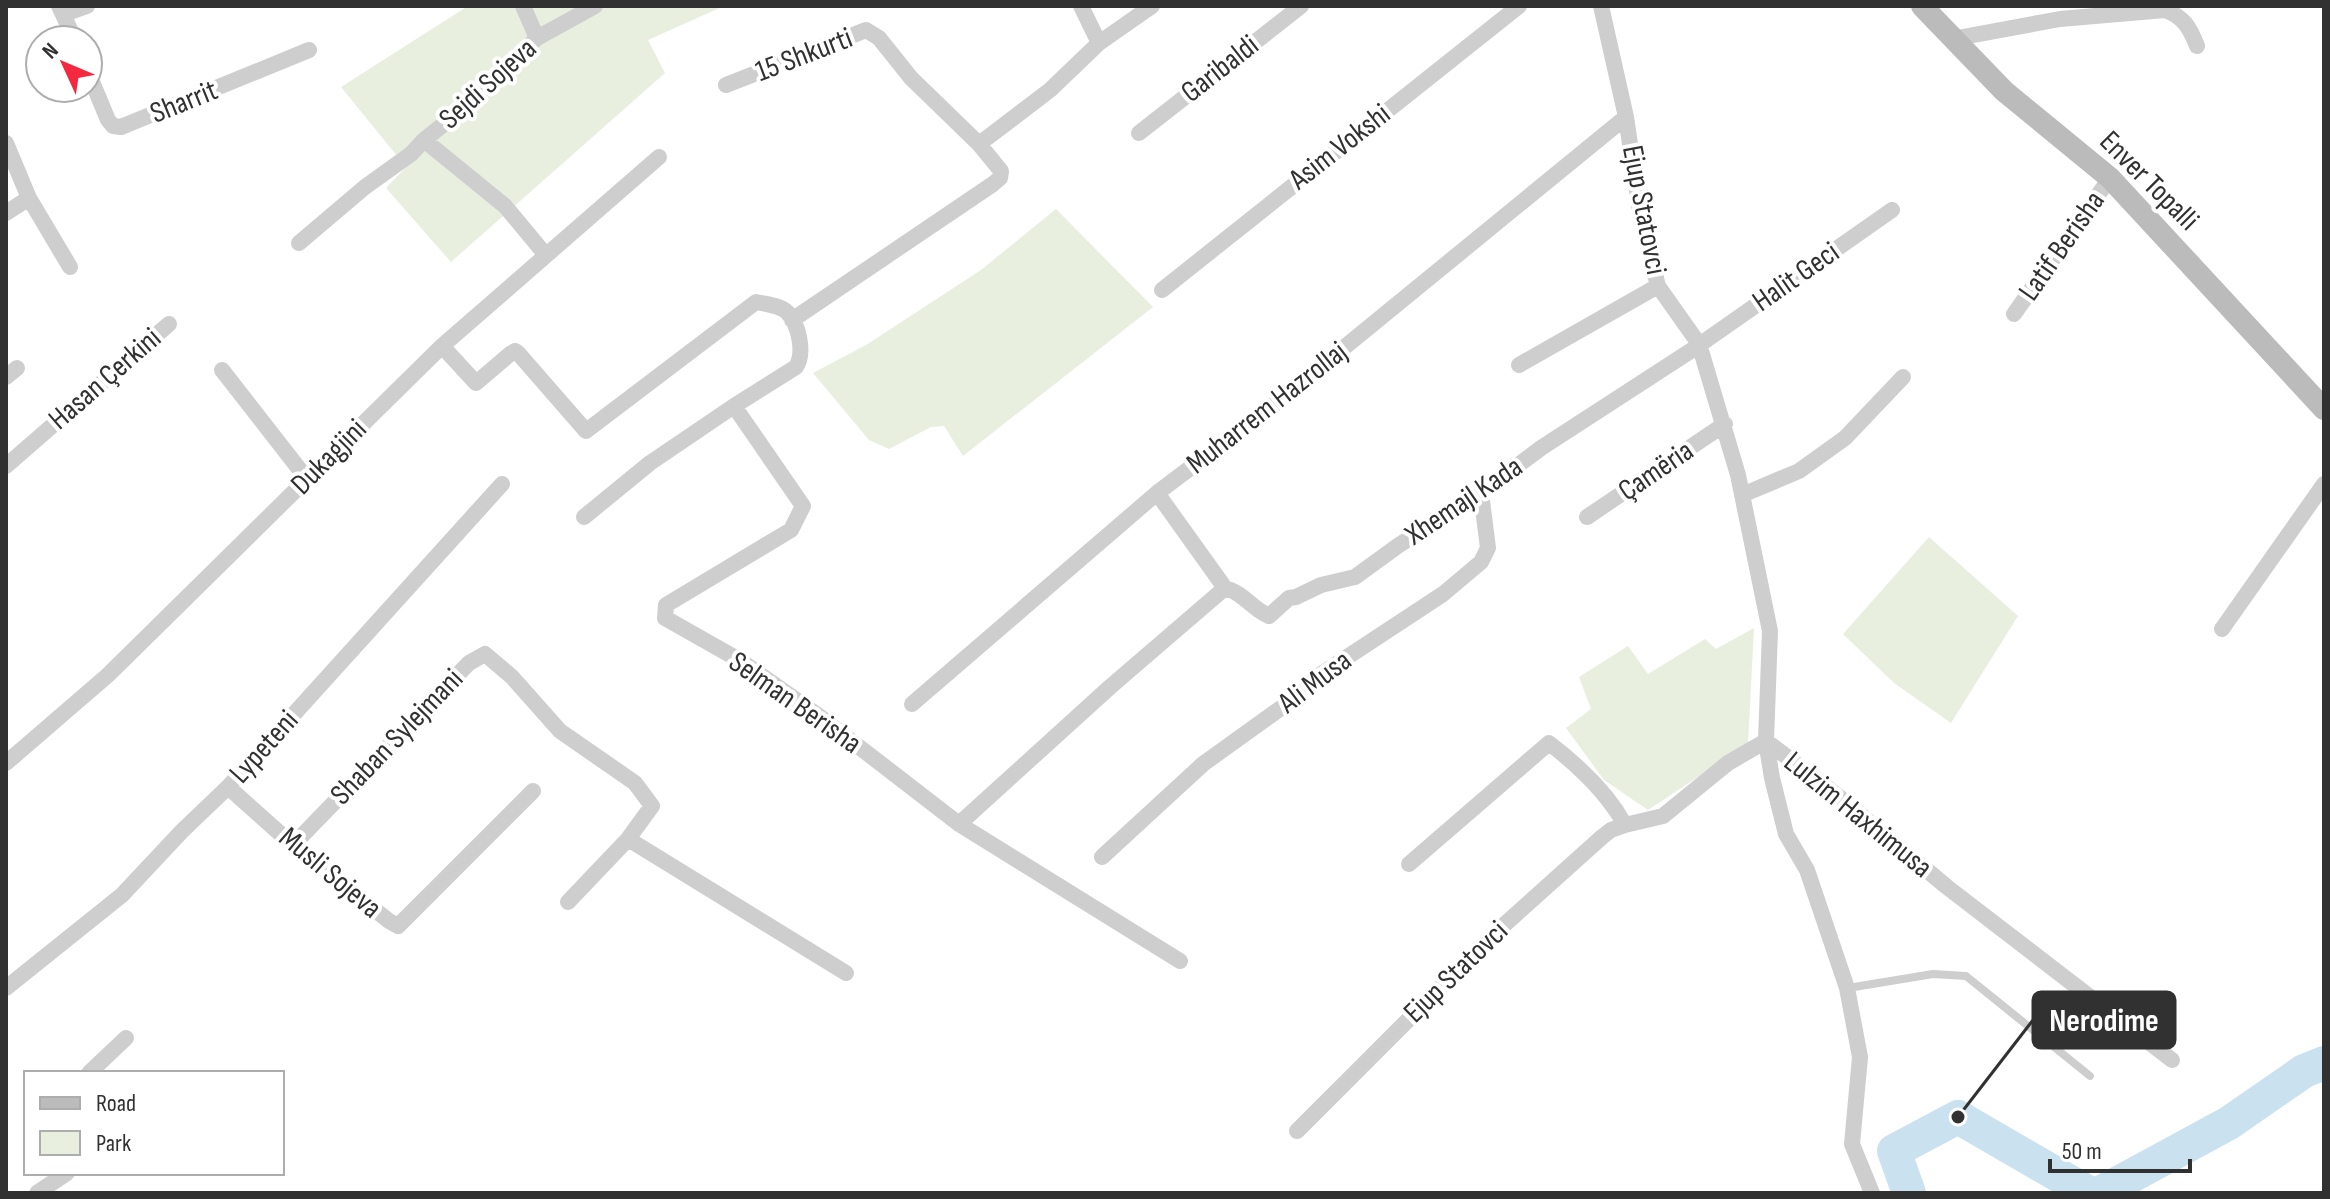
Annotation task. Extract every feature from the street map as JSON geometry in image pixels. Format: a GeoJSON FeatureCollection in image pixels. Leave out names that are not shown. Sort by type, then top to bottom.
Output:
{"type":"FeatureCollection","features":[{"type":"Feature","properties":{"kind":"main road","name":"Enver Topalli"},"geometry":{"type":"LineString","coordinates":[[1922,6],[2004,91],[2110,178],[2324,409]]}},
{"type":"Feature","properties":{"kind":"street"},"geometry":{"type":"LineString","coordinates":[[62,10],[87,6]]}},
{"type":"Feature","properties":{"kind":"street"},"geometry":{"type":"LineString","coordinates":[[523,6],[537,38]]}},
{"type":"Feature","properties":{"kind":"street","name":"Sejdi Sojeva"},"geometry":{"type":"LineString","coordinates":[[299,243],[365,187],[411,154],[537,38],[595,6]]}},
{"type":"Feature","properties":{"kind":"street"},"geometry":{"type":"LineString","coordinates":[[1081,6],[1099,43]]}},
{"type":"Feature","properties":{"kind":"street"},"geometry":{"type":"LineString","coordinates":[[979,144],[1050,90],[1099,43],[1152,6]]}},
{"type":"Feature","properties":{"kind":"street","name":"Garibaldi"},"geometry":{"type":"LineString","coordinates":[[1139,133],[1301,6]]}},
{"type":"Feature","properties":{"kind":"street","name":"Asim Vokshi"},"geometry":{"type":"LineString","coordinates":[[1162,290],[1519,6]]}},
{"type":"Feature","properties":{"kind":"street","name":"Ejup Statovci"},"geometry":{"type":"LineString","coordinates":[[1297,1131],[1494,934],[1602,837],[1625,825],[1663,816],[1728,763],[1766,741],[1770,631],[1742,495],[1725,424],[1699,344],[1658,286],[1641,218],[1626,117],[1601,6]]}},
{"type":"Feature","properties":{"kind":"street"},"geometry":{"type":"LineString","coordinates":[[1952,39],[2060,19],[2165,10],[2178,14],[2189,26],[2197,46]]}},
{"type":"Feature","properties":{"kind":"street","name":"15 Shkurti"},"geometry":{"type":"LineString","coordinates":[[726,85],[866,30],[879,38],[911,78],[979,144],[1001,171],[1000,178],[993,184],[792,320]]}},
{"type":"Feature","properties":{"kind":"street","name":"Sharrit"},"geometry":{"type":"LineString","coordinates":[[101,104],[113,126],[121,127],[309,50]]}},
{"type":"Feature","properties":{"kind":"street","name":"Muharrem Hazrollaj"},"geometry":{"type":"LineString","coordinates":[[912,704],[1157,493],[1275,404],[1626,117]]}},
{"type":"Feature","properties":{"kind":"street","name":"Sejdi Sojeva"},"geometry":{"type":"LineString","coordinates":[[424,140],[505,206],[545,254]]}},
{"type":"Feature","properties":{"kind":"street"},"geometry":{"type":"LineString","coordinates":[[6,143],[29,198],[70,267]]}},
{"type":"Feature","properties":{"kind":"street","name":"Dukagjini"},"geometry":{"type":"LineString","coordinates":[[6,763],[108,675],[442,346],[659,157]]}},
{"type":"Feature","properties":{"kind":"street","name":"Latif Berisha"},"geometry":{"type":"LineString","coordinates":[[2014,314],[2110,178]]}},
{"type":"Feature","properties":{"kind":"street"},"geometry":{"type":"LineString","coordinates":[[6,213],[29,198]]}},
{"type":"Feature","properties":{"kind":"street","name":"Halit Geci"},"geometry":{"type":"LineString","coordinates":[[1699,344],[1892,210]]}},
{"type":"Feature","properties":{"kind":"street"},"geometry":{"type":"LineString","coordinates":[[1519,365],[1658,286]]}},
{"type":"Feature","properties":{"kind":"street"},"geometry":{"type":"LineString","coordinates":[[442,346],[476,383],[515,351],[586,431],[756,302],[786,310],[802,351],[796,367],[650,463],[584,517]]}},
{"type":"Feature","properties":{"kind":"street","name":"Hasan Çerkini"},"geometry":{"type":"LineString","coordinates":[[6,466],[169,324]]}},
{"type":"Feature","properties":{"kind":"street","name":"Xhemajl Kada"},"geometry":{"type":"LineString","coordinates":[[1157,493],[1225,588],[1238,591],[1257,611],[1269,616],[1289,598],[1321,585],[1355,577],[1481,493],[1550,442],[1699,344]]}},
{"type":"Feature","properties":{"kind":"street"},"geometry":{"type":"LineString","coordinates":[[222,370],[307,479]]}},
{"type":"Feature","properties":{"kind":"street"},"geometry":{"type":"LineString","coordinates":[[1742,495],[1799,471],[1845,438],[1903,377]]}},
{"type":"Feature","properties":{"kind":"street","name":"Selman Berisha"},"geometry":{"type":"LineString","coordinates":[[734,406],[803,506],[791,530],[666,605],[665,618],[741,661],[819,716],[959,824],[1180,961]]}},
{"type":"Feature","properties":{"kind":"street","name":"Çamëria"},"geometry":{"type":"LineString","coordinates":[[1587,517],[1725,424]]}},
{"type":"Feature","properties":{"kind":"street","name":"Lypeteni"},"geometry":{"type":"LineString","coordinates":[[6,988],[122,895],[228,787],[502,484]]}},
{"type":"Feature","properties":{"kind":"street"},"geometry":{"type":"LineString","coordinates":[[2222,629],[2324,484]]}},
{"type":"Feature","properties":{"kind":"street","name":"Ali Musa"},"geometry":{"type":"LineString","coordinates":[[1102,857],[1203,764],[1281,708],[1320,675],[1443,594],[1481,562],[1488,548],[1481,493]]}},
{"type":"Feature","properties":{"kind":"street"},"geometry":{"type":"LineString","coordinates":[[959,824],[1225,588]]}},
{"type":"Feature","properties":{"kind":"street","name":"Shaban Sylejmani"},"geometry":{"type":"LineString","coordinates":[[293,845],[469,663],[485,654],[512,677],[560,731],[635,783],[652,806],[628,839],[568,902]]}},
{"type":"Feature","properties":{"kind":"street","name":"Lulzim Haxhimusa"},"geometry":{"type":"LineString","coordinates":[[1766,741],[1786,834],[1807,870],[1847,988],[1860,1057],[1852,1144],[1872,1193]]}},
{"type":"Feature","properties":{"kind":"street","name":"Lulzim Haxhimusa"},"geometry":{"type":"LineString","coordinates":[[1766,741],[1947,887],[2172,1060]]}},
{"type":"Feature","properties":{"kind":"street"},"geometry":{"type":"LineString","coordinates":[[1409,864],[1549,743],[1577,764],[1617,809],[1625,825]]}},
{"type":"Feature","properties":{"kind":"street","name":"Musli Sojeva"},"geometry":{"type":"LineString","coordinates":[[228,787],[293,845],[398,926],[533,791]]}},
{"type":"Feature","properties":{"kind":"street"},"geometry":{"type":"LineString","coordinates":[[628,839],[846,973]]}},
{"type":"Feature","properties":{"kind":"street"},"geometry":{"type":"LineString","coordinates":[[91,1071],[126,1038]]}},
{"type":"Feature","properties":{"kind":"street"},"geometry":{"type":"LineString","coordinates":[[37,1193],[64,1175]]}},
{"type":"Feature","properties":{"kind":"lane"},"geometry":{"type":"LineString","coordinates":[[1847,988],[1933,974],[1966,976],[2090,1076]]}},
{"type":"Feature","properties":{"kind":"green space"},"geometry":{"type":"Polygon","coordinates":[[[468,6],[724,6],[648,40],[665,73],[451,262],[386,188],[406,167],[341,87],[468,6]]]}},
{"type":"Feature","properties":{"kind":"green space"},"geometry":{"type":"Polygon","coordinates":[[[1056,209],[1153,307],[963,456],[944,426],[931,427],[889,449],[869,440],[813,373],[866,345],[981,270],[1056,209]]]}},
{"type":"Feature","properties":{"kind":"green space"},"geometry":{"type":"Polygon","coordinates":[[[1929,537],[2018,616],[1951,723],[1894,683],[1843,634],[1929,537]]]}},
{"type":"Feature","properties":{"kind":"green space"},"geometry":{"type":"Polygon","coordinates":[[[1754,628],[1748,744],[1648,810],[1604,780],[1566,728],[1591,709],[1579,677],[1628,646],[1648,674],[1705,639],[1716,649],[1754,628]]]}},
{"type":"Feature","properties":{"kind":"waterway"},"geometry":{"type":"LineString","coordinates":[[2100,1193],[2229,1123],[2304,1071],[2324,1063]]}},
{"type":"Feature","properties":{"kind":"waterway"},"geometry":{"type":"LineString","coordinates":[[1909,1193],[1894,1151],[1958,1117],[2089,1193]]}},
{"type":"Feature","properties":{"kind":"place","name":"Nerodime"},"geometry":{"type":"Point","coordinates":[1958,1117]}}]}
